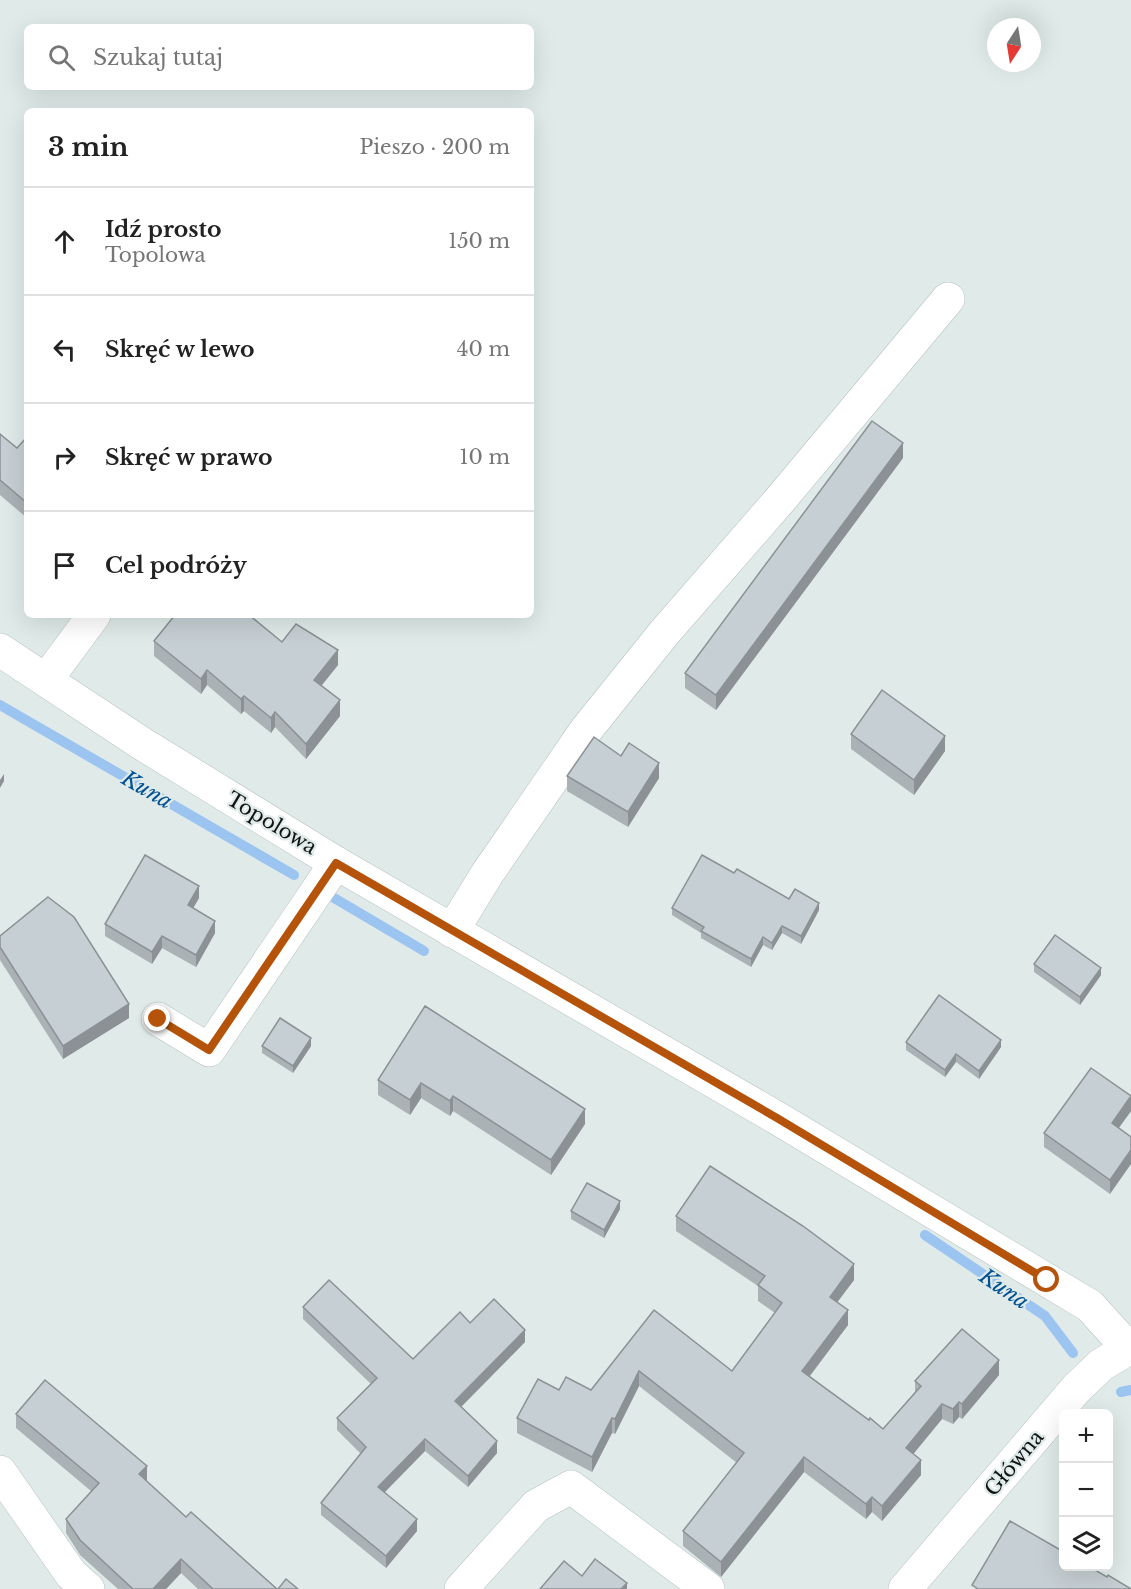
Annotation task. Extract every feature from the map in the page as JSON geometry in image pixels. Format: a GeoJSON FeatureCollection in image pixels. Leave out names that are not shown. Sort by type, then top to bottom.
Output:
{"type":"FeatureCollection","features":[{"type":"Feature","properties":{"kind":"street"},"geometry":{"type":"LineString","coordinates":[[452,931],[487,874],[586,730],[664,633],[780,501],[948,299]]}},
{"type":"Feature","properties":{"kind":"street"},"geometry":{"type":"LineString","coordinates":[[46,680],[92,618]]}},
{"type":"Feature","properties":{"kind":"street","name":"Topolowa"},"geometry":{"type":"LineString","coordinates":[[0,650],[141,743],[336,863],[777,1118],[1090,1306],[1129,1347]]}},
{"type":"Feature","properties":{"kind":"street"},"geometry":{"type":"LineString","coordinates":[[158,1019],[209,1050],[336,863]]}},
{"type":"Feature","properties":{"kind":"street","name":"Główna"},"geometry":{"type":"LineString","coordinates":[[905,1589],[1076,1389],[1101,1365],[1129,1347]]}},
{"type":"Feature","properties":{"kind":"street"},"geometry":{"type":"LineString","coordinates":[[0,1472],[71,1574],[88,1589]]}},
{"type":"Feature","properties":{"kind":"street"},"geometry":{"type":"LineString","coordinates":[[461,1589],[536,1506],[571,1486],[708,1589]]}},
{"type":"Feature","properties":{"kind":"building"},"geometry":{"type":"Polygon","coordinates":[[[872,421],[903,443],[716,695],[685,673],[872,421]]]}},
{"type":"Feature","properties":{"kind":"building"},"geometry":{"type":"Polygon","coordinates":[[[0,434],[17,448],[24,440],[24,500],[0,480],[0,434]]]}},
{"type":"Feature","properties":{"kind":"building"},"geometry":{"type":"Polygon","coordinates":[[[173,618],[253,618],[282,642],[296,624],[338,650],[314,680],[340,700],[306,744],[275,712],[271,718],[244,696],[241,699],[207,670],[201,679],[154,641],[173,618]]]}},
{"type":"Feature","properties":{"kind":"building"},"geometry":{"type":"Polygon","coordinates":[[[882,690],[945,736],[914,780],[851,734],[882,690]]]}},
{"type":"Feature","properties":{"kind":"building"},"geometry":{"type":"Polygon","coordinates":[[[594,737],[621,756],[629,743],[659,763],[628,812],[567,776],[594,737]]]}},
{"type":"Feature","properties":{"kind":"building"},"geometry":{"type":"Polygon","coordinates":[[[145,855],[199,886],[188,905],[215,921],[196,955],[162,936],[152,952],[105,924],[145,855]]]}},
{"type":"Feature","properties":{"kind":"building"},"geometry":{"type":"Polygon","coordinates":[[[702,855],[734,873],[737,869],[789,899],[795,889],[819,903],[801,936],[782,926],[772,943],[763,937],[751,959],[701,931],[704,927],[672,908],[702,855]]]}},
{"type":"Feature","properties":{"kind":"building"},"geometry":{"type":"Polygon","coordinates":[[[48,897],[74,917],[129,1004],[63,1046],[0,947],[0,936],[48,897]]]}},
{"type":"Feature","properties":{"kind":"building"},"geometry":{"type":"Polygon","coordinates":[[[1055,935],[1101,968],[1080,997],[1034,964],[1055,935]]]}},
{"type":"Feature","properties":{"kind":"building"},"geometry":{"type":"Polygon","coordinates":[[[939,995],[1001,1040],[979,1071],[956,1054],[945,1070],[906,1042],[939,995]]]}},
{"type":"Feature","properties":{"kind":"building"},"geometry":{"type":"Polygon","coordinates":[[[425,1006],[585,1109],[551,1160],[453,1096],[450,1101],[421,1083],[410,1100],[378,1080],[425,1006]]]}},
{"type":"Feature","properties":{"kind":"building"},"geometry":{"type":"Polygon","coordinates":[[[280,1018],[311,1038],[293,1066],[262,1046],[280,1018]]]}},
{"type":"Feature","properties":{"kind":"building"},"geometry":{"type":"Polygon","coordinates":[[[1091,1068],[1131,1096],[1112,1123],[1131,1137],[1131,1150],[1110,1180],[1044,1133],[1091,1068]]]}},
{"type":"Feature","properties":{"kind":"building"},"geometry":{"type":"Polygon","coordinates":[[[710,1166],[803,1226],[854,1264],[830,1297],[848,1310],[802,1371],[869,1420],[870,1418],[883,1429],[921,1386],[915,1381],[962,1329],[999,1360],[962,1404],[959,1402],[953,1409],[942,1404],[906,1448],[921,1460],[882,1506],[872,1497],[866,1504],[804,1457],[721,1562],[683,1531],[744,1453],[639,1371],[615,1419],[612,1418],[592,1457],[517,1418],[538,1379],[559,1390],[566,1377],[591,1390],[654,1310],[732,1371],[782,1303],[758,1285],[765,1276],[676,1216],[710,1166]]]}},
{"type":"Feature","properties":{"kind":"building"},"geometry":{"type":"Polygon","coordinates":[[[587,1183],[620,1201],[604,1230],[571,1211],[587,1183]]]}},
{"type":"Feature","properties":{"kind":"building"},"geometry":{"type":"Polygon","coordinates":[[[329,1280],[413,1359],[460,1312],[470,1323],[494,1299],[525,1330],[455,1401],[497,1441],[468,1476],[425,1439],[378,1487],[417,1519],[386,1556],[321,1503],[366,1447],[337,1418],[377,1378],[303,1307],[329,1280]]]}},
{"type":"Feature","properties":{"kind":"building"},"geometry":{"type":"Polygon","coordinates":[[[45,1380],[147,1466],[139,1474],[186,1517],[191,1512],[277,1589],[213,1589],[181,1559],[153,1589],[133,1589],[80,1540],[66,1519],[99,1483],[16,1414],[45,1380]]]}},
{"type":"Feature","properties":{"kind":"building"},"geometry":{"type":"Polygon","coordinates":[[[1010,1521],[1059,1549],[1059,1571],[1097,1571],[1131,1589],[978,1589],[972,1585],[1010,1521]]]}},
{"type":"Feature","properties":{"kind":"building"},"geometry":{"type":"Polygon","coordinates":[[[595,1559],[627,1583],[621,1589],[540,1589],[564,1561],[582,1576],[595,1559]]]}},
{"type":"Feature","properties":{"kind":"building"},"geometry":{"type":"Polygon","coordinates":[[[286,1579],[298,1589],[278,1589],[286,1579]]]}},
{"type":"Feature","properties":{"kind":"waterway","name":"Kuna"},"geometry":{"type":"LineString","coordinates":[[0,705],[294,875]]}},
{"type":"Feature","properties":{"kind":"waterway","name":"Kuna"},"geometry":{"type":"LineString","coordinates":[[329,895],[424,951]]}},
{"type":"Feature","properties":{"kind":"waterway","name":"Kuna"},"geometry":{"type":"LineString","coordinates":[[925,1235],[1045,1316],[1073,1353]]}},
{"type":"Feature","properties":{"kind":"waterway","name":"Kuna"},"geometry":{"type":"LineString","coordinates":[[1121,1392],[1131,1390]]}},
{"type":"Feature","properties":{"kind":"route"},"geometry":{"type":"LineString","coordinates":[[158,1019],[209,1050],[336,863],[777,1118],[1047,1280]]}}]}
